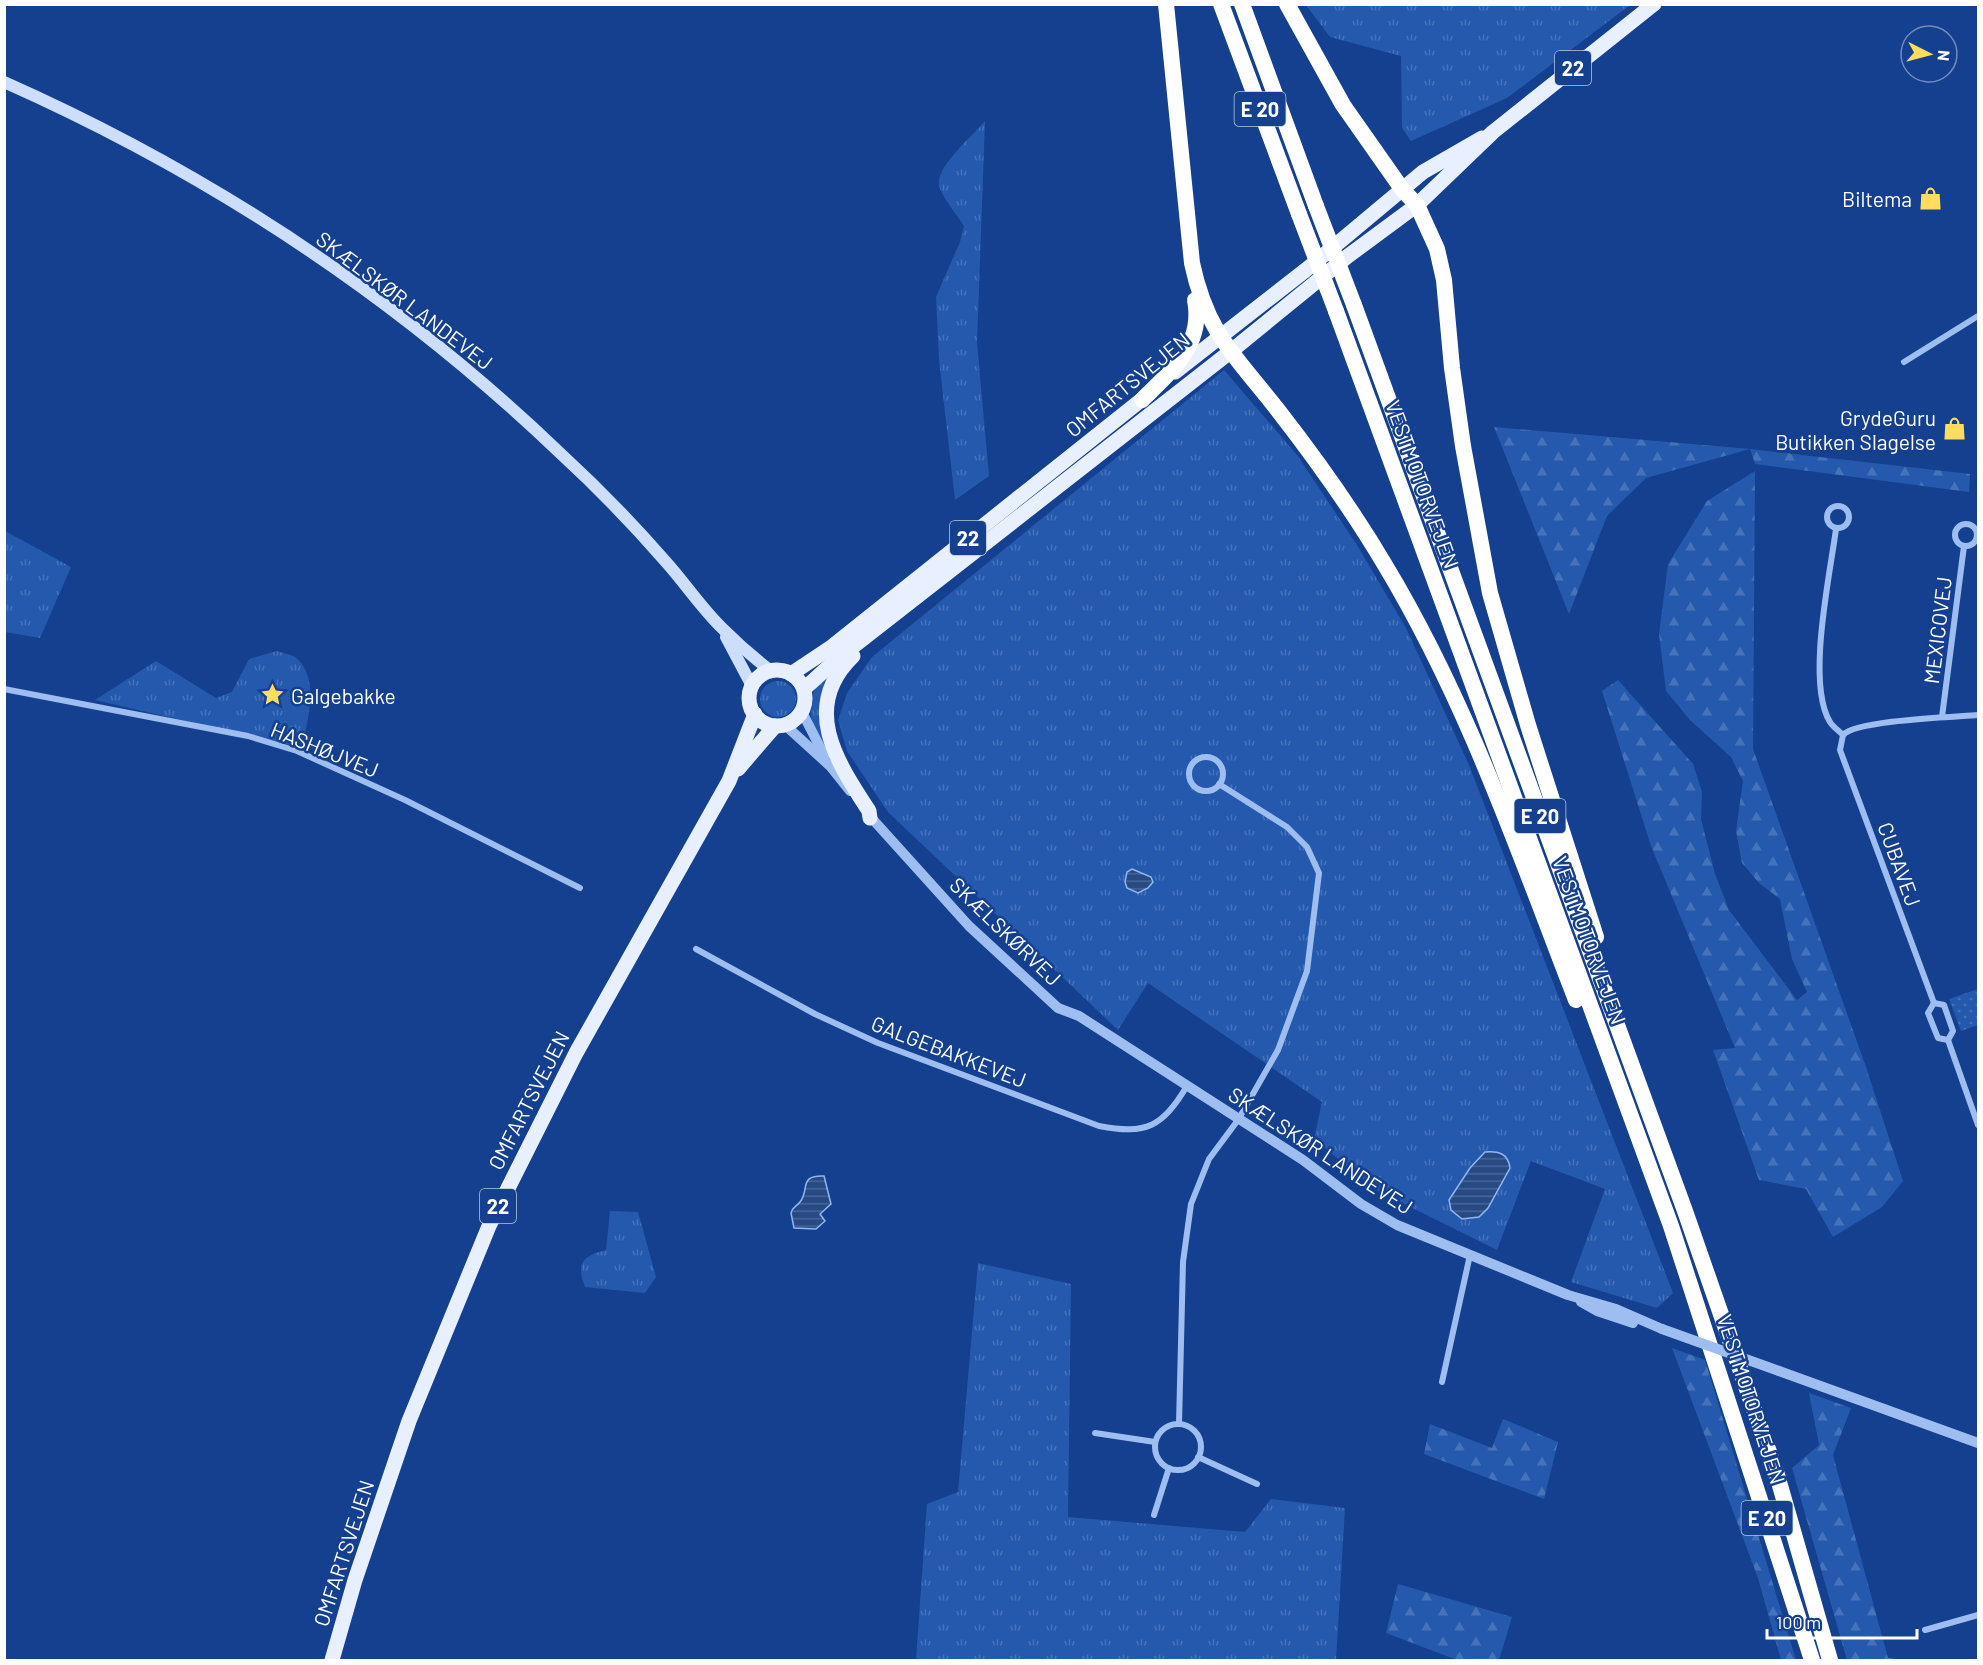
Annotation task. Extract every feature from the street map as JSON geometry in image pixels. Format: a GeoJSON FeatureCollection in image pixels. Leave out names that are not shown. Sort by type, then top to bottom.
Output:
{"type":"FeatureCollection","features":[{"type":"Feature","properties":{"kind":"highway"},"geometry":{"type":"LineString","coordinates":[[1166,4],[1192,263],[1199,295],[1219,336],[1230,352],[1277,409],[1354,515],[1386,567],[1430,648],[1461,712],[1489,780],[1659,1213],[1683,1259]]}},
{"type":"Feature","properties":{"kind":"highway","name":"VESTMOTORVEJEN"},"geometry":{"type":"LineString","coordinates":[[1221,4],[1336,311],[1683,1259],[1812,1660]]}},
{"type":"Feature","properties":{"kind":"highway","name":"VESTMOTORVEJEN"},"geometry":{"type":"LineString","coordinates":[[1242,4],[1644,1098],[1777,1475],[1830,1660]]}},
{"type":"Feature","properties":{"kind":"highway"},"geometry":{"type":"LineString","coordinates":[[1287,4],[1343,105],[1402,189],[1417,205],[1437,249],[1444,280],[1452,368],[1463,447],[1490,593],[1528,724],[1634,1049],[1644,1098]]}},
{"type":"Feature","properties":{"kind":"highway"},"geometry":{"type":"LineString","coordinates":[[1142,400],[1179,363],[1194,337],[1197,312],[1187,260],[1186,200]]}},
{"type":"Feature","properties":{"kind":"main road","name":"OMFARTSVEJEN"},"geometry":{"type":"LineString","coordinates":[[804,689],[837,659],[1230,352],[1348,256],[1417,205],[1493,132],[1654,4]]}},
{"type":"Feature","properties":{"kind":"main road","name":"SKÆLSKØR LANDEVEJ"},"geometry":{"type":"LineString","coordinates":[[4,82],[145,150],[313,253],[396,313],[469,371],[560,452],[665,561],[721,628],[771,671]]}},
{"type":"Feature","properties":{"kind":"main road","name":"OMFARTSVEJEN"},"geometry":{"type":"LineString","coordinates":[[792,674],[830,648],[1219,336],[1307,269],[1402,189],[1455,151],[1493,132]]}},
{"type":"Feature","properties":{"kind":"main road"},"geometry":{"type":"LineString","coordinates":[[1348,256],[1400,204],[1402,189]]}},
{"type":"Feature","properties":{"kind":"main road"},"geometry":{"type":"LineString","coordinates":[[1230,352],[1239,329],[1307,269]]}},
{"type":"Feature","properties":{"kind":"main road"},"geometry":{"type":"LineString","coordinates":[[870,818],[869,811],[832,747],[827,727],[828,699],[841,668],[904,608]]}},
{"type":"Feature","properties":{"kind":"main road","name":"SKÆLSKØR LANDEVEJ"},"geometry":{"type":"LineString","coordinates":[[721,628],[752,686]]}},
{"type":"Feature","properties":{"kind":"main road"},"geometry":{"type":"LineString","coordinates":[[752,686],[757,679],[771,671],[792,674],[804,689],[802,712]]}},
{"type":"Feature","properties":{"kind":"main road","name":"22"},"geometry":{"type":"LineString","coordinates":[[752,686],[750,701],[755,714]]}},
{"type":"Feature","properties":{"kind":"main road","name":"22"},"geometry":{"type":"LineString","coordinates":[[780,725],[802,712]]}},
{"type":"Feature","properties":{"kind":"main road","name":"OMFARTSVEJEN"},"geometry":{"type":"LineString","coordinates":[[332,1660],[355,1580],[406,1431],[489,1226],[576,1053],[651,914],[729,781],[755,714]]}},
{"type":"Feature","properties":{"kind":"main road"},"geometry":{"type":"LineString","coordinates":[[755,714],[760,720],[780,725]]}},
{"type":"Feature","properties":{"kind":"main road","name":"OMFARTSVEJEN"},"geometry":{"type":"LineString","coordinates":[[729,781],[780,725]]}},
{"type":"Feature","properties":{"kind":"street"},"geometry":{"type":"LineString","coordinates":[[1904,362],[1978,316]]}},
{"type":"Feature","properties":{"kind":"street"},"geometry":{"type":"LineString","coordinates":[[1836,529],[1820,672],[1823,701],[1830,722],[1843,735],[1850,729],[1870,725],[1978,715]]}},
{"type":"Feature","properties":{"kind":"street","name":"MEXICOVEJ"},"geometry":{"type":"LineString","coordinates":[[1942,717],[1964,546]]}},
{"type":"Feature","properties":{"kind":"street","name":"HASHØJVEJ"},"geometry":{"type":"LineString","coordinates":[[4,689],[248,736],[297,751],[405,801],[580,888]]}},
{"type":"Feature","properties":{"kind":"street","name":"SKÆLSKØRVEJ"},"geometry":{"type":"LineString","coordinates":[[802,712],[830,766],[870,818],[969,926],[1058,1008],[1079,1016],[1187,1086]]}},
{"type":"Feature","properties":{"kind":"street","name":"SKÆLSKØRVEJ"},"geometry":{"type":"LineString","coordinates":[[780,725],[830,766]]}},
{"type":"Feature","properties":{"kind":"street","name":"CUBAVEJ"},"geometry":{"type":"LineString","coordinates":[[1843,735],[1840,750],[1934,1003]]}},
{"type":"Feature","properties":{"kind":"street"},"geometry":{"type":"LineString","coordinates":[[1202,758],[1215,760],[1222,771],[1219,784],[1212,790],[1199,789],[1190,779],[1191,766],[1202,758]]}},
{"type":"Feature","properties":{"kind":"street"},"geometry":{"type":"LineString","coordinates":[[1179,1424],[1183,1262],[1191,1204],[1209,1159],[1238,1120],[1278,1050],[1307,971],[1319,873],[1307,847],[1287,827],[1219,784]]}},
{"type":"Feature","properties":{"kind":"street","name":"GALGEBAKKEVEJ"},"geometry":{"type":"LineString","coordinates":[[696,949],[815,1014],[878,1043],[1100,1126],[1123,1130],[1140,1129],[1163,1120],[1187,1086]]}},
{"type":"Feature","properties":{"kind":"street","name":"CUBAVEJ"},"geometry":{"type":"LineString","coordinates":[[1934,1003],[1944,1005],[1949,1018],[1953,1031],[1948,1040],[1938,1038],[1932,1025],[1928,1013],[1934,1003]]}},
{"type":"Feature","properties":{"kind":"street"},"geometry":{"type":"LineString","coordinates":[[1948,1040],[1978,1125]]}},
{"type":"Feature","properties":{"kind":"street","name":"SKÆLSKØR LANDEVEJ"},"geometry":{"type":"LineString","coordinates":[[1187,1086],[1303,1160],[1361,1204],[1397,1225],[1570,1296],[1597,1311],[1658,1327],[1978,1443]]}},
{"type":"Feature","properties":{"kind":"street"},"geometry":{"type":"LineString","coordinates":[[1442,1382],[1470,1255]]}},
{"type":"Feature","properties":{"kind":"street"},"geometry":{"type":"LineString","coordinates":[[1179,1424],[1190,1427],[1198,1436],[1201,1446],[1198,1457],[1192,1465],[1183,1469],[1169,1468],[1157,1457],[1155,1442],[1164,1428],[1179,1424]]}},
{"type":"Feature","properties":{"kind":"street"},"geometry":{"type":"LineString","coordinates":[[1095,1433],[1155,1442]]}},
{"type":"Feature","properties":{"kind":"street"},"geometry":{"type":"LineString","coordinates":[[1198,1457],[1257,1484]]}},
{"type":"Feature","properties":{"kind":"street"},"geometry":{"type":"LineString","coordinates":[[1155,1515],[1169,1468]]}},
{"type":"Feature","properties":{"kind":"street"},"geometry":{"type":"LineString","coordinates":[[1925,1630],[1978,1615]]}},
{"type":"Feature","properties":{"kind":"green space"},"geometry":{"type":"Polygon","coordinates":[[[1306,5],[1630,5],[1507,98],[1411,141],[1402,128],[1401,56],[1330,37],[1306,5]]]}},
{"type":"Feature","properties":{"kind":"green space"},"geometry":{"type":"Polygon","coordinates":[[[985,121],[977,343],[989,476],[955,500],[939,360],[936,297],[960,242],[964,226],[946,200],[939,185],[943,169],[949,160],[985,121]]]}},
{"type":"Feature","properties":{"kind":"green space"},"geometry":{"type":"Polygon","coordinates":[[[1224,370],[1297,455],[1357,545],[1406,628],[1469,765],[1673,1293],[1657,1308],[1571,1282],[1605,1189],[1531,1161],[1497,1250],[1376,1190],[1314,1139],[1322,1102],[1148,983],[1118,1030],[888,812],[847,751],[838,720],[847,693],[872,657],[1224,370]]]}},
{"type":"Feature","properties":{"kind":"green space"},"geometry":{"type":"Polygon","coordinates":[[[1494,427],[1750,449],[1646,478],[1607,516],[1569,614],[1494,427]]]}},
{"type":"Feature","properties":{"kind":"green space"},"geometry":{"type":"Polygon","coordinates":[[[1750,449],[1970,474],[1969,492],[1755,464],[1750,449]]]}},
{"type":"Feature","properties":{"kind":"green space"},"geometry":{"type":"Polygon","coordinates":[[[1755,471],[1753,749],[1866,1067],[1903,1181],[1882,1207],[1833,1237],[1806,1189],[1759,1180],[1713,1050],[1735,1048],[1651,846],[1602,691],[1618,680],[1693,764],[1702,792],[1701,819],[1715,874],[1729,910],[1797,1000],[1807,992],[1792,959],[1780,899],[1759,883],[1742,863],[1736,831],[1743,781],[1731,757],[1690,720],[1666,691],[1659,634],[1668,564],[1707,501],[1755,471]]]}},
{"type":"Feature","properties":{"kind":"green space"},"geometry":{"type":"Polygon","coordinates":[[[5,531],[71,567],[40,638],[5,632],[5,531]]]}},
{"type":"Feature","properties":{"kind":"green space"},"geometry":{"type":"Polygon","coordinates":[[[277,651],[295,657],[308,676],[309,713],[302,748],[95,700],[156,661],[216,698],[232,692],[249,659],[277,651]]]}},
{"type":"Feature","properties":{"kind":"green space"},"geometry":{"type":"Polygon","coordinates":[[[836,664],[827,744],[823,746],[812,722],[811,702],[813,693],[836,664]]]}},
{"type":"Feature","properties":{"kind":"green space"},"geometry":{"type":"Polygon","coordinates":[[[778,681],[791,686],[796,699],[791,712],[778,717],[765,712],[760,699],[765,686],[778,681]]]}},
{"type":"Feature","properties":{"kind":"green space"},"geometry":{"type":"Polygon","coordinates":[[[1978,989],[1978,1025],[1961,1031],[1949,999],[1978,989]]]}},
{"type":"Feature","properties":{"kind":"green space"},"geometry":{"type":"Polygon","coordinates":[[[610,1211],[638,1212],[656,1277],[645,1293],[585,1287],[581,1266],[586,1258],[606,1250],[610,1211]]]}},
{"type":"Feature","properties":{"kind":"green space"},"geometry":{"type":"Polygon","coordinates":[[[978,1263],[1071,1284],[1068,1517],[1245,1532],[1271,1499],[1345,1508],[1336,1660],[916,1660],[927,1504],[958,1492],[978,1263]]]}},
{"type":"Feature","properties":{"kind":"green space"},"geometry":{"type":"Polygon","coordinates":[[[1672,1348],[1705,1360],[1796,1660],[1781,1660],[1758,1578],[1672,1348]]]}},
{"type":"Feature","properties":{"kind":"green space"},"geometry":{"type":"Polygon","coordinates":[[[1809,1393],[1851,1408],[1833,1455],[1888,1658],[1907,1660],[1847,1660],[1792,1468],[1819,1445],[1809,1393]]]}},
{"type":"Feature","properties":{"kind":"green space"},"geometry":{"type":"Polygon","coordinates":[[[1503,1419],[1558,1442],[1544,1499],[1424,1454],[1430,1424],[1492,1448],[1503,1419]]]}},
{"type":"Feature","properties":{"kind":"green space"},"geometry":{"type":"Polygon","coordinates":[[[1398,1584],[1512,1617],[1499,1660],[1457,1660],[1386,1633],[1398,1584]]]}},
{"type":"Feature","properties":{"kind":"shaded area"},"geometry":{"type":"Polygon","coordinates":[[[1132,869],[1151,877],[1153,882],[1148,888],[1138,893],[1127,888],[1125,882],[1127,872],[1132,869]]]}},
{"type":"Feature","properties":{"kind":"shaded area"},"geometry":{"type":"Polygon","coordinates":[[[1485,1152],[1502,1154],[1507,1159],[1510,1168],[1488,1208],[1479,1217],[1462,1219],[1451,1210],[1449,1200],[1470,1168],[1485,1152]]]}},
{"type":"Feature","properties":{"kind":"shaded area"},"geometry":{"type":"Polygon","coordinates":[[[824,1176],[831,1204],[820,1214],[825,1221],[816,1229],[794,1228],[791,1213],[803,1197],[806,1184],[811,1178],[824,1176]]]}},
{"type":"Feature","properties":{"kind":"place","name":"Biltema"},"geometry":{"type":"Point","coordinates":[1930,198]}},
{"type":"Feature","properties":{"kind":"place","name":"GrydeGuru Butikken Slagelse"},"geometry":{"type":"Point","coordinates":[1954,429]}},
{"type":"Feature","properties":{"kind":"place","name":"Galgebakke"},"geometry":{"type":"Point","coordinates":[273,695]}}]}
